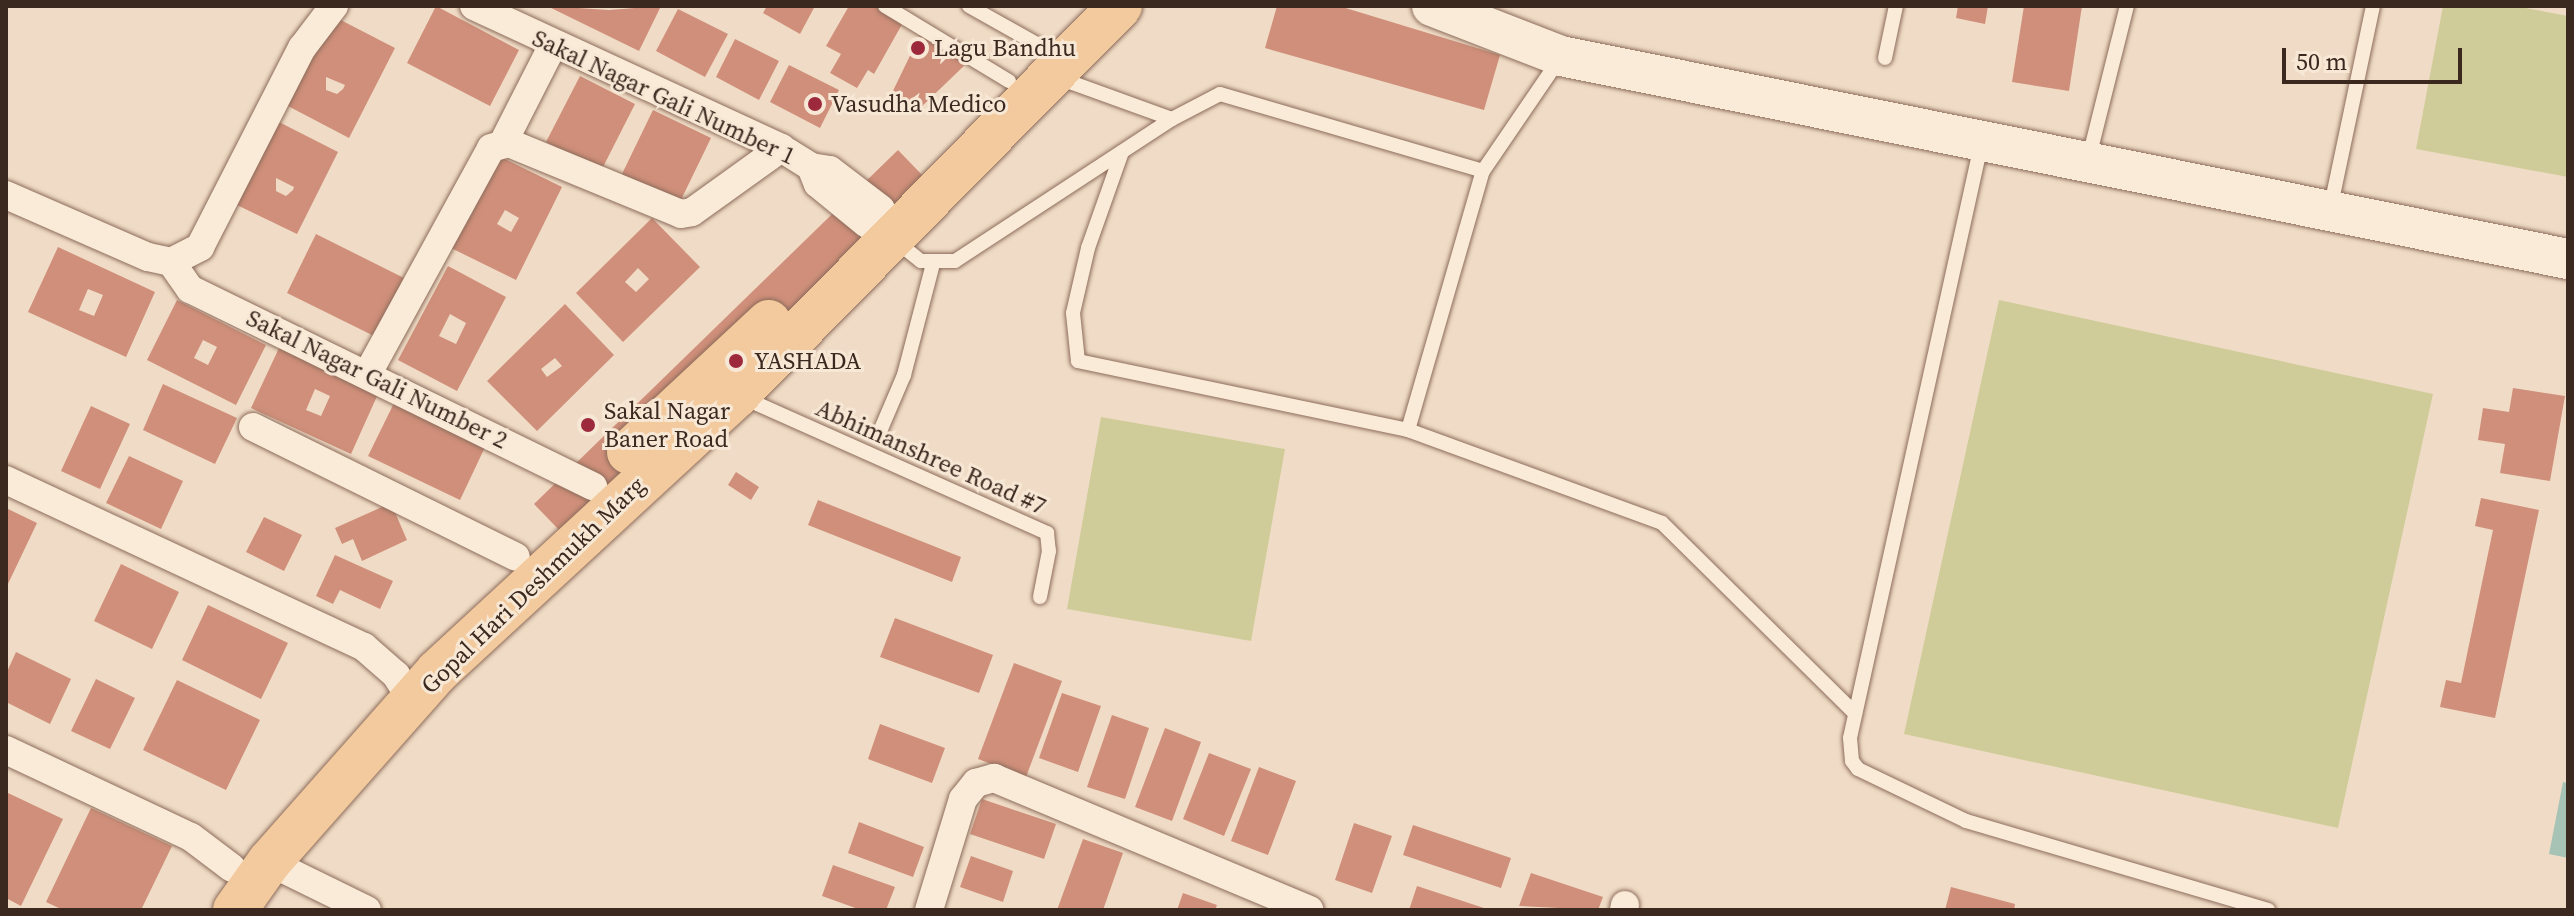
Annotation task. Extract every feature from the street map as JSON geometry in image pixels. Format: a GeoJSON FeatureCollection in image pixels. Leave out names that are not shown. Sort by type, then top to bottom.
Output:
{"type":"FeatureCollection","features":[{"type":"Feature","properties":{"kind":"main road","name":"Gopal Hari Deshmukh Marg"},"geometry":{"type":"LineString","coordinates":[[404,688],[479,630],[737,395],[880,224],[1009,81],[1047,62],[1082,6]]}},
{"type":"Feature","properties":{"kind":"main road","name":"Gopal Hari Deshmukh Marg"},"geometry":{"type":"LineString","coordinates":[[203,910],[245,880],[516,557],[880,224],[1047,62],[1120,6]]}},
{"type":"Feature","properties":{"kind":"street"},"geometry":{"type":"LineString","coordinates":[[6,195],[148,257],[171,262],[200,247],[302,48],[334,6]]}},
{"type":"Feature","properties":{"kind":"street","name":"Sakal Nagar Gali Number 1"},"geometry":{"type":"LineString","coordinates":[[474,6],[781,148],[811,167],[818,184],[880,224]]}},
{"type":"Feature","properties":{"kind":"street"},"geometry":{"type":"LineString","coordinates":[[1432,6],[1561,56],[2568,259]]}},
{"type":"Feature","properties":{"kind":"street"},"geometry":{"type":"LineString","coordinates":[[368,373],[486,153],[503,143],[553,45]]}},
{"type":"Feature","properties":{"kind":"street"},"geometry":{"type":"LineString","coordinates":[[503,143],[681,214],[692,212],[781,148]]}},
{"type":"Feature","properties":{"kind":"street","name":"Sakal Nagar Gali Number 2"},"geometry":{"type":"LineString","coordinates":[[171,262],[190,289],[368,373],[593,486]]}},
{"type":"Feature","properties":{"kind":"street"},"geometry":{"type":"LineString","coordinates":[[253,427],[516,557]]}},
{"type":"Feature","properties":{"kind":"street"},"geometry":{"type":"LineString","coordinates":[[6,480],[364,647],[404,688]]}},
{"type":"Feature","properties":{"kind":"street"},"geometry":{"type":"LineString","coordinates":[[6,750],[191,837],[245,880],[367,910]]}},
{"type":"Feature","properties":{"kind":"street"},"geometry":{"type":"LineString","coordinates":[[929,910],[963,799],[976,783],[994,778],[1310,910]]}},
{"type":"Feature","properties":{"kind":"lane"},"geometry":{"type":"LineString","coordinates":[[885,6],[1009,81]]}},
{"type":"Feature","properties":{"kind":"lane"},"geometry":{"type":"LineString","coordinates":[[969,6],[1047,62],[1172,119]]}},
{"type":"Feature","properties":{"kind":"lane"},"geometry":{"type":"LineString","coordinates":[[1885,58],[1896,6]]}},
{"type":"Feature","properties":{"kind":"lane"},"geometry":{"type":"LineString","coordinates":[[2088,162],[2127,6]]}},
{"type":"Feature","properties":{"kind":"lane"},"geometry":{"type":"LineString","coordinates":[[2330,211],[2373,6]]}},
{"type":"Feature","properties":{"kind":"lane"},"geometry":{"type":"LineString","coordinates":[[1408,430],[1483,171],[1561,56]]}},
{"type":"Feature","properties":{"kind":"lane"},"geometry":{"type":"LineString","coordinates":[[880,224],[921,261],[933,264],[955,261],[1172,119],[1220,94],[1483,171]]}},
{"type":"Feature","properties":{"kind":"lane"},"geometry":{"type":"LineString","coordinates":[[1981,140],[1850,738],[1858,769],[1952,815],[2268,910]]}},
{"type":"Feature","properties":{"kind":"lane"},"geometry":{"type":"LineString","coordinates":[[1122,152],[1088,248],[1073,313],[1078,361],[1408,430],[1662,523],[1855,713]]}},
{"type":"Feature","properties":{"kind":"lane"},"geometry":{"type":"LineString","coordinates":[[881,429],[904,375],[933,264]]}},
{"type":"Feature","properties":{"kind":"lane","name":"Abhimanshree Road #7"},"geometry":{"type":"LineString","coordinates":[[737,395],[1047,533],[1049,551],[1040,597]]}},
{"type":"Feature","properties":{"kind":"shaded area"},"geometry":{"type":"Polygon","coordinates":[[[2443,6],[2515,6],[2568,16],[2568,177],[2416,149],[2443,6]]]}},
{"type":"Feature","properties":{"kind":"shaded area"},"geometry":{"type":"Polygon","coordinates":[[[1999,300],[2433,394],[2338,828],[1904,734],[1999,300]]]}},
{"type":"Feature","properties":{"kind":"shaded area"},"geometry":{"type":"Polygon","coordinates":[[[1101,417],[1285,449],[1251,641],[1067,609],[1101,417]]]}},
{"type":"Feature","properties":{"kind":"shaded area"},"geometry":{"type":"Polygon","coordinates":[[[2563,782],[2568,783],[2568,858],[2549,854],[2563,782]]]}},
{"type":"Feature","properties":{"kind":"building"},"geometry":{"type":"Polygon","coordinates":[[[436,6],[519,50],[490,106],[407,63],[436,6]]]}},
{"type":"Feature","properties":{"kind":"building"},"geometry":{"type":"Polygon","coordinates":[[[547,6],[609,10],[661,6],[639,51],[547,6]]]}},
{"type":"Feature","properties":{"kind":"building"},"geometry":{"type":"Polygon","coordinates":[[[767,6],[815,6],[800,34],[763,13],[767,6]]]}},
{"type":"Feature","properties":{"kind":"building"},"geometry":{"type":"Polygon","coordinates":[[[849,6],[881,6],[905,19],[874,74],[868,70],[857,88],[830,73],[841,54],[826,46],[849,6]]]}},
{"type":"Feature","properties":{"kind":"building"},"geometry":{"type":"Polygon","coordinates":[[[1277,6],[1339,6],[1500,55],[1484,110],[1265,48],[1277,6]]]}},
{"type":"Feature","properties":{"kind":"building"},"geometry":{"type":"Polygon","coordinates":[[[1958,6],[1988,6],[1985,24],[1956,18],[1958,6]]]}},
{"type":"Feature","properties":{"kind":"building"},"geometry":{"type":"Polygon","coordinates":[[[2024,6],[2082,6],[2069,91],[2012,82],[2024,6]]]}},
{"type":"Feature","properties":{"kind":"building"},"geometry":{"type":"Polygon","coordinates":[[[678,9],[728,34],[705,77],[656,51],[678,9]]]}},
{"type":"Feature","properties":{"kind":"building"},"geometry":{"type":"Polygon","coordinates":[[[333,16],[395,48],[349,138],[286,105],[333,16]],[[326,77],[326,90],[337,94],[345,85],[326,77]]]}},
{"type":"Feature","properties":{"kind":"building"},"geometry":{"type":"Polygon","coordinates":[[[920,35],[968,62],[916,112],[889,99],[920,35]]]}},
{"type":"Feature","properties":{"kind":"building"},"geometry":{"type":"Polygon","coordinates":[[[735,39],[779,61],[759,100],[716,77],[735,39]]]}},
{"type":"Feature","properties":{"kind":"building"},"geometry":{"type":"Polygon","coordinates":[[[789,65],[839,90],[820,128],[770,102],[789,65]]]}},
{"type":"Feature","properties":{"kind":"building"},"geometry":{"type":"Polygon","coordinates":[[[580,76],[635,104],[601,171],[546,142],[580,76]]]}},
{"type":"Feature","properties":{"kind":"building"},"geometry":{"type":"Polygon","coordinates":[[[653,110],[711,138],[679,204],[621,176],[653,110]]]}},
{"type":"Feature","properties":{"kind":"building"},"geometry":{"type":"Polygon","coordinates":[[[279,122],[338,152],[297,234],[237,205],[279,122]],[[276,178],[276,191],[286,196],[294,187],[276,178]]]}},
{"type":"Feature","properties":{"kind":"building"},"geometry":{"type":"Polygon","coordinates":[[[898,150],[951,205],[587,559],[534,504],[898,150]]]}},
{"type":"Feature","properties":{"kind":"building"},"geometry":{"type":"Polygon","coordinates":[[[497,155],[562,187],[516,280],[451,248],[497,155]],[[505,210],[497,224],[511,232],[519,218],[505,210]]]}},
{"type":"Feature","properties":{"kind":"building"},"geometry":{"type":"Polygon","coordinates":[[[652,218],[700,267],[623,342],[576,293],[652,218]],[[638,268],[625,282],[636,292],[649,279],[638,268]]]}},
{"type":"Feature","properties":{"kind":"building"},"geometry":{"type":"Polygon","coordinates":[[[316,234],[406,279],[376,337],[287,293],[316,234]]]}},
{"type":"Feature","properties":{"kind":"building"},"geometry":{"type":"Polygon","coordinates":[[[58,247],[155,292],[126,357],[28,312],[58,247]],[[88,289],[79,310],[94,316],[103,295],[88,289]]]}},
{"type":"Feature","properties":{"kind":"building"},"geometry":{"type":"Polygon","coordinates":[[[448,266],[506,297],[457,391],[398,360],[448,266]],[[450,314],[439,336],[456,344],[466,323],[450,314]]]}},
{"type":"Feature","properties":{"kind":"building"},"geometry":{"type":"Polygon","coordinates":[[[177,300],[266,345],[236,405],[147,360],[177,300]],[[203,340],[194,358],[208,365],[217,347],[203,340]]]}},
{"type":"Feature","properties":{"kind":"building"},"geometry":{"type":"Polygon","coordinates":[[[565,304],[614,355],[537,431],[487,381],[565,304]],[[555,358],[541,369],[547,377],[562,366],[555,358]]]}},
{"type":"Feature","properties":{"kind":"building"},"geometry":{"type":"Polygon","coordinates":[[[279,348],[378,394],[351,454],[251,408],[279,348]],[[315,389],[306,410],[321,416],[330,396],[315,389]]]}},
{"type":"Feature","properties":{"kind":"building"},"geometry":{"type":"Polygon","coordinates":[[[163,384],[237,418],[215,464],[143,430],[163,384]]]}},
{"type":"Feature","properties":{"kind":"building"},"geometry":{"type":"Polygon","coordinates":[[[2513,388],[2565,396],[2550,481],[2500,473],[2505,444],[2478,440],[2483,408],[2509,412],[2513,388]]]}},
{"type":"Feature","properties":{"kind":"building"},"geometry":{"type":"Polygon","coordinates":[[[396,399],[487,443],[460,500],[368,456],[396,399]]]}},
{"type":"Feature","properties":{"kind":"building"},"geometry":{"type":"Polygon","coordinates":[[[91,406],[130,424],[100,489],[61,471],[91,406]]]}},
{"type":"Feature","properties":{"kind":"building"},"geometry":{"type":"Polygon","coordinates":[[[129,456],[183,481],[161,529],[106,503],[129,456]]]}},
{"type":"Feature","properties":{"kind":"building"},"geometry":{"type":"Polygon","coordinates":[[[736,472],[759,487],[751,500],[728,485],[736,472]]]}},
{"type":"Feature","properties":{"kind":"building"},"geometry":{"type":"Polygon","coordinates":[[[2481,498],[2539,510],[2495,718],[2440,707],[2446,680],[2461,683],[2493,530],[2475,526],[2481,498]]]}},
{"type":"Feature","properties":{"kind":"building"},"geometry":{"type":"Polygon","coordinates":[[[818,500],[961,557],[952,582],[808,525],[818,500]]]}},
{"type":"Feature","properties":{"kind":"building"},"geometry":{"type":"Polygon","coordinates":[[[391,503],[407,540],[362,561],[353,539],[342,544],[335,528],[391,503]]]}},
{"type":"Feature","properties":{"kind":"building"},"geometry":{"type":"Polygon","coordinates":[[[6,508],[37,523],[6,588],[6,508]]]}},
{"type":"Feature","properties":{"kind":"building"},"geometry":{"type":"Polygon","coordinates":[[[264,517],[302,535],[284,571],[246,552],[264,517]]]}},
{"type":"Feature","properties":{"kind":"building"},"geometry":{"type":"Polygon","coordinates":[[[335,555],[393,581],[380,609],[340,590],[333,604],[316,596],[335,555]]]}},
{"type":"Feature","properties":{"kind":"building"},"geometry":{"type":"Polygon","coordinates":[[[121,564],[179,592],[152,649],[94,621],[121,564]]]}},
{"type":"Feature","properties":{"kind":"building"},"geometry":{"type":"Polygon","coordinates":[[[208,605],[288,643],[261,699],[182,660],[208,605]]]}},
{"type":"Feature","properties":{"kind":"building"},"geometry":{"type":"Polygon","coordinates":[[[895,618],[993,655],[979,693],[880,657],[895,618]]]}},
{"type":"Feature","properties":{"kind":"building"},"geometry":{"type":"Polygon","coordinates":[[[16,652],[71,679],[50,724],[6,702],[6,674],[16,652]]]}},
{"type":"Feature","properties":{"kind":"building"},"geometry":{"type":"Polygon","coordinates":[[[1014,663],[1062,681],[1026,777],[978,759],[1014,663]]]}},
{"type":"Feature","properties":{"kind":"building"},"geometry":{"type":"Polygon","coordinates":[[[96,679],[135,698],[110,749],[71,731],[96,679]]]}},
{"type":"Feature","properties":{"kind":"building"},"geometry":{"type":"Polygon","coordinates":[[[177,680],[260,720],[226,790],[143,750],[177,680]]]}},
{"type":"Feature","properties":{"kind":"building"},"geometry":{"type":"Polygon","coordinates":[[[1062,693],[1101,706],[1078,772],[1039,758],[1062,693]]]}},
{"type":"Feature","properties":{"kind":"building"},"geometry":{"type":"Polygon","coordinates":[[[1112,715],[1149,728],[1125,799],[1087,787],[1112,715]]]}},
{"type":"Feature","properties":{"kind":"building"},"geometry":{"type":"Polygon","coordinates":[[[880,724],[945,748],[932,783],[868,759],[880,724]]]}},
{"type":"Feature","properties":{"kind":"building"},"geometry":{"type":"Polygon","coordinates":[[[1165,728],[1201,742],[1172,821],[1135,807],[1165,728]]]}},
{"type":"Feature","properties":{"kind":"building"},"geometry":{"type":"Polygon","coordinates":[[[1209,753],[1251,769],[1224,836],[1183,819],[1209,753]]]}},
{"type":"Feature","properties":{"kind":"building"},"geometry":{"type":"Polygon","coordinates":[[[1259,767],[1296,781],[1268,855],[1231,841],[1259,767]]]}},
{"type":"Feature","properties":{"kind":"building"},"geometry":{"type":"Polygon","coordinates":[[[8,793],[63,819],[21,906],[6,898],[8,793]]]}},
{"type":"Feature","properties":{"kind":"building"},"geometry":{"type":"Polygon","coordinates":[[[982,799],[1056,824],[1044,859],[970,834],[982,799]]]}},
{"type":"Feature","properties":{"kind":"building"},"geometry":{"type":"Polygon","coordinates":[[[91,808],[172,846],[141,910],[63,910],[46,902],[91,808]]]}},
{"type":"Feature","properties":{"kind":"building"},"geometry":{"type":"Polygon","coordinates":[[[859,822],[924,847],[913,877],[848,853],[859,822]]]}},
{"type":"Feature","properties":{"kind":"building"},"geometry":{"type":"Polygon","coordinates":[[[1354,823],[1392,836],[1372,893],[1335,880],[1354,823]]]}},
{"type":"Feature","properties":{"kind":"building"},"geometry":{"type":"Polygon","coordinates":[[[1413,825],[1511,858],[1501,888],[1403,855],[1413,825]]]}},
{"type":"Feature","properties":{"kind":"building"},"geometry":{"type":"Polygon","coordinates":[[[1083,839],[1123,853],[1103,910],[1057,910],[1083,839]]]}},
{"type":"Feature","properties":{"kind":"building"},"geometry":{"type":"Polygon","coordinates":[[[971,856],[1013,871],[1003,902],[960,887],[971,856]]]}},
{"type":"Feature","properties":{"kind":"building"},"geometry":{"type":"Polygon","coordinates":[[[833,865],[895,887],[886,910],[861,910],[822,896],[833,865]]]}},
{"type":"Feature","properties":{"kind":"building"},"geometry":{"type":"Polygon","coordinates":[[[1531,873],[1603,897],[1598,910],[1519,906],[1531,873]]]}},
{"type":"Feature","properties":{"kind":"building"},"geometry":{"type":"Polygon","coordinates":[[[1417,886],[1487,909],[1487,910],[1409,910],[1417,886]]]}},
{"type":"Feature","properties":{"kind":"building"},"geometry":{"type":"Polygon","coordinates":[[[1951,887],[2015,904],[2014,910],[1945,910],[1951,887]]]}},
{"type":"Feature","properties":{"kind":"building"},"geometry":{"type":"Polygon","coordinates":[[[1183,893],[1217,905],[1215,910],[1177,910],[1183,893]]]}},
{"type":"Feature","properties":{"kind":"place","name":"Lagu Bandhu"},"geometry":{"type":"Point","coordinates":[918,48]}},
{"type":"Feature","properties":{"kind":"place","name":"Vasudha Medico"},"geometry":{"type":"Point","coordinates":[815,104]}},
{"type":"Feature","properties":{"kind":"place","name":"YASHADA"},"geometry":{"type":"Point","coordinates":[736,361]}},
{"type":"Feature","properties":{"kind":"place","name":"Sakal Nagar Baner Road"},"geometry":{"type":"Point","coordinates":[588,425]}}]}
